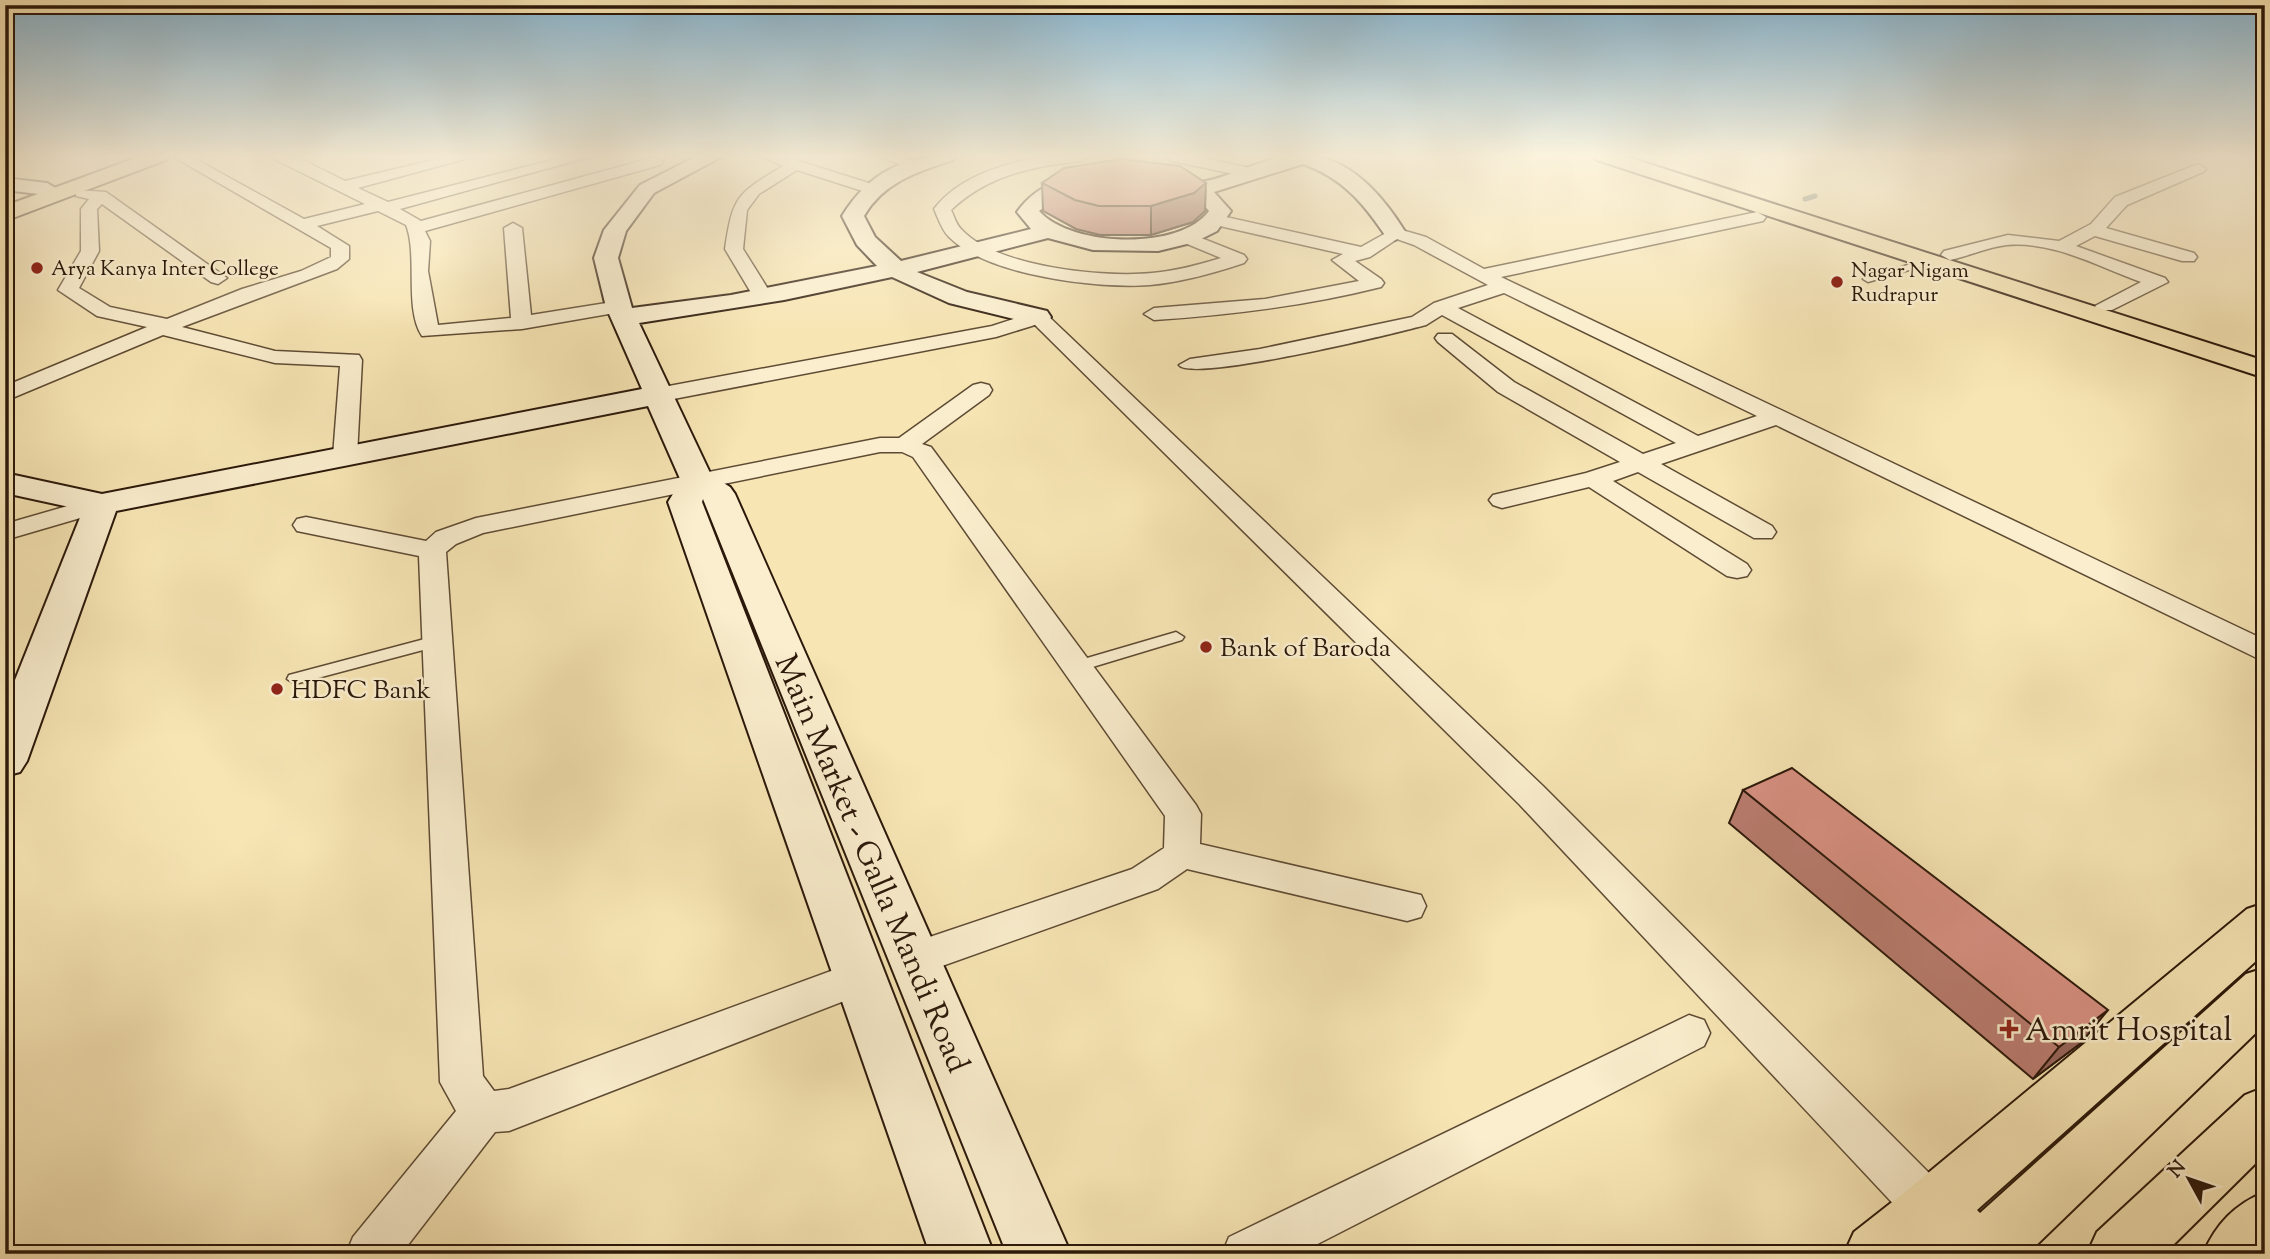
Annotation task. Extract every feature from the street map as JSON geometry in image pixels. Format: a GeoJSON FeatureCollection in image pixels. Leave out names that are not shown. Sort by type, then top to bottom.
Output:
{"type":"FeatureCollection","features":[{"type":"Feature","properties":{"kind":"main road"},"geometry":{"type":"LineString","coordinates":[[1798,215],[2105,306],[2265,358]]}},
{"type":"Feature","properties":{"kind":"main road"},"geometry":{"type":"LineString","coordinates":[[1812,215],[2265,370]]}},
{"type":"Feature","properties":{"kind":"main road"},"geometry":{"type":"LineString","coordinates":[[1876,1254],[1932,1210],[2265,923]]}},
{"type":"Feature","properties":{"kind":"main road"},"geometry":{"type":"LineString","coordinates":[[1932,1210],[1979,1254],[2265,990]]}},
{"type":"Feature","properties":{"kind":"main road"},"geometry":{"type":"LineString","coordinates":[[2082,1082],[2130,1115]]}},
{"type":"Feature","properties":{"kind":"main road"},"geometry":{"type":"LineString","coordinates":[[2119,1254],[2265,1114]]}},
{"type":"Feature","properties":{"kind":"main road"},"geometry":{"type":"LineString","coordinates":[[2235,1254],[2265,1223]]}},
{"type":"Feature","properties":{"kind":"street"},"geometry":{"type":"LineString","coordinates":[[89,215],[90,251],[68,289],[104,312],[275,357],[351,360],[345,456]]}},
{"type":"Feature","properties":{"kind":"street"},"geometry":{"type":"LineString","coordinates":[[128,215],[218,278]]}},
{"type":"Feature","properties":{"kind":"street"},"geometry":{"type":"LineString","coordinates":[[5,394],[164,326],[272,284],[330,266],[340,259],[340,246],[287,215]]}},
{"type":"Feature","properties":{"kind":"street"},"geometry":{"type":"LineString","coordinates":[[304,224],[346,215]]}},
{"type":"Feature","properties":{"kind":"street"},"geometry":{"type":"LineString","coordinates":[[400,215],[413,222],[421,241],[423,308],[429,332],[763,297],[898,270],[1046,232]]}},
{"type":"Feature","properties":{"kind":"street"},"geometry":{"type":"LineString","coordinates":[[416,228],[464,215]]}},
{"type":"Feature","properties":{"kind":"street","name":"Main Market - Galla Mandi Road"},"geometry":{"type":"LineString","coordinates":[[627,215],[615,230],[606,258],[621,312],[697,481],[718,494],[1040,1254]]}},
{"type":"Feature","properties":{"kind":"street"},"geometry":{"type":"LineString","coordinates":[[738,215],[734,248],[763,297]]}},
{"type":"Feature","properties":{"kind":"street"},"geometry":{"type":"LineString","coordinates":[[854,215],[857,228],[876,252],[898,270],[928,286],[986,305],[1038,317],[1531,795],[1932,1210]]}},
{"type":"Feature","properties":{"kind":"street"},"geometry":{"type":"LineString","coordinates":[[945,215],[955,233],[979,250],[1009,261],[1058,272],[1138,281],[1189,274],[1238,259],[1186,237]]}},
{"type":"Feature","properties":{"kind":"street"},"geometry":{"type":"LineString","coordinates":[[1029,215],[1032,222],[1046,232],[1071,240],[1103,245],[1139,245],[1186,237],[1198,233],[1217,220],[1219,215]]}},
{"type":"Feature","properties":{"kind":"street"},"geometry":{"type":"LineString","coordinates":[[1385,215],[1395,233],[1420,241],[1482,275],[1775,418],[2265,652]]}},
{"type":"Feature","properties":{"kind":"street"},"geometry":{"type":"LineString","coordinates":[[2060,247],[2094,230],[2108,215]]}},
{"type":"Feature","properties":{"kind":"street"},"geometry":{"type":"LineString","coordinates":[[1482,275],[1757,217]]}},
{"type":"Feature","properties":{"kind":"street"},"geometry":{"type":"LineString","coordinates":[[1217,220],[1364,253]]}},
{"type":"Feature","properties":{"kind":"street"},"geometry":{"type":"LineString","coordinates":[[513,228],[522,323]]}},
{"type":"Feature","properties":{"kind":"street"},"geometry":{"type":"LineString","coordinates":[[2094,230],[2188,257]]}},
{"type":"Feature","properties":{"kind":"street"},"geometry":{"type":"LineString","coordinates":[[1154,314],[1244,309],[1320,298],[1374,283],[1341,260],[1364,253],[1395,233]]}},
{"type":"Feature","properties":{"kind":"street"},"geometry":{"type":"LineString","coordinates":[[1940,258],[2008,240],[2060,247],[2158,282],[2105,306]]}},
{"type":"Feature","properties":{"kind":"street"},"geometry":{"type":"LineString","coordinates":[[1190,365],[1261,355],[1363,335],[1419,320],[1441,307],[1505,286]]}},
{"type":"Feature","properties":{"kind":"street"},"geometry":{"type":"LineString","coordinates":[[1441,307],[1695,444]]}},
{"type":"Feature","properties":{"kind":"street"},"geometry":{"type":"LineString","coordinates":[[5,532],[103,503],[996,331],[1038,317]]}},
{"type":"Feature","properties":{"kind":"street"},"geometry":{"type":"LineString","coordinates":[[1445,338],[1506,387],[1763,532]]}},
{"type":"Feature","properties":{"kind":"street"},"geometry":{"type":"LineString","coordinates":[[905,445],[981,390]]}},
{"type":"Feature","properties":{"kind":"street"},"geometry":{"type":"LineString","coordinates":[[1502,500],[1593,480],[1775,418]]}},
{"type":"Feature","properties":{"kind":"street"},"geometry":{"type":"LineString","coordinates":[[432,550],[446,538],[476,526],[880,445],[905,445],[922,452],[1183,814],[1182,854]]}},
{"type":"Feature","properties":{"kind":"street"},"geometry":{"type":"LineString","coordinates":[[1593,480],[1737,570]]}},
{"type":"Feature","properties":{"kind":"street","name":"Main Market - Galla Mandi Road"},"geometry":{"type":"LineString","coordinates":[[697,481],[685,502],[962,1254]]}},
{"type":"Feature","properties":{"kind":"street"},"geometry":{"type":"LineString","coordinates":[[5,483],[103,503]]}},
{"type":"Feature","properties":{"kind":"street"},"geometry":{"type":"LineString","coordinates":[[5,761],[103,503]]}},
{"type":"Feature","properties":{"kind":"street"},"geometry":{"type":"LineString","coordinates":[[306,525],[432,550]]}},
{"type":"Feature","properties":{"kind":"street"},"geometry":{"type":"LineString","coordinates":[[432,550],[462,1082],[483,1112]]}},
{"type":"Feature","properties":{"kind":"street"},"geometry":{"type":"LineString","coordinates":[[370,1254],[483,1112],[509,1110],[861,977],[1145,879],[1182,854],[1407,906]]}},
{"type":"Feature","properties":{"kind":"street"},"geometry":{"type":"LineString","coordinates":[[1246,1254],[1689,1033]]}},
{"type":"Feature","properties":{"kind":"lane"},"geometry":{"type":"LineString","coordinates":[[1868,279],[1940,258]]}},
{"type":"Feature","properties":{"kind":"lane"},"geometry":{"type":"LineString","coordinates":[[1076,667],[1176,637]]}},
{"type":"Feature","properties":{"kind":"lane"},"geometry":{"type":"LineString","coordinates":[[295,679],[436,640]]}},
{"type":"Feature","properties":{"kind":"building"},"geometry":{"type":"Polygon","coordinates":[[[1792,768],[2108,1010],[2059,1047],[1743,790],[1792,768]]]}},
{"type":"Feature","properties":{"kind":"place","name":"Arya Kanya Inter College"},"geometry":{"type":"Point","coordinates":[37,268]}},
{"type":"Feature","properties":{"kind":"place","name":"Nagar Nigam Rudrapur"},"geometry":{"type":"Point","coordinates":[1837,282]}},
{"type":"Feature","properties":{"kind":"place","name":"Bank of Baroda"},"geometry":{"type":"Point","coordinates":[1206,647]}},
{"type":"Feature","properties":{"kind":"place","name":"HDFC Bank"},"geometry":{"type":"Point","coordinates":[277,689]}},
{"type":"Feature","properties":{"kind":"place","name":"Amrit Hospital"},"geometry":{"type":"Point","coordinates":[2009,1029]}}]}
